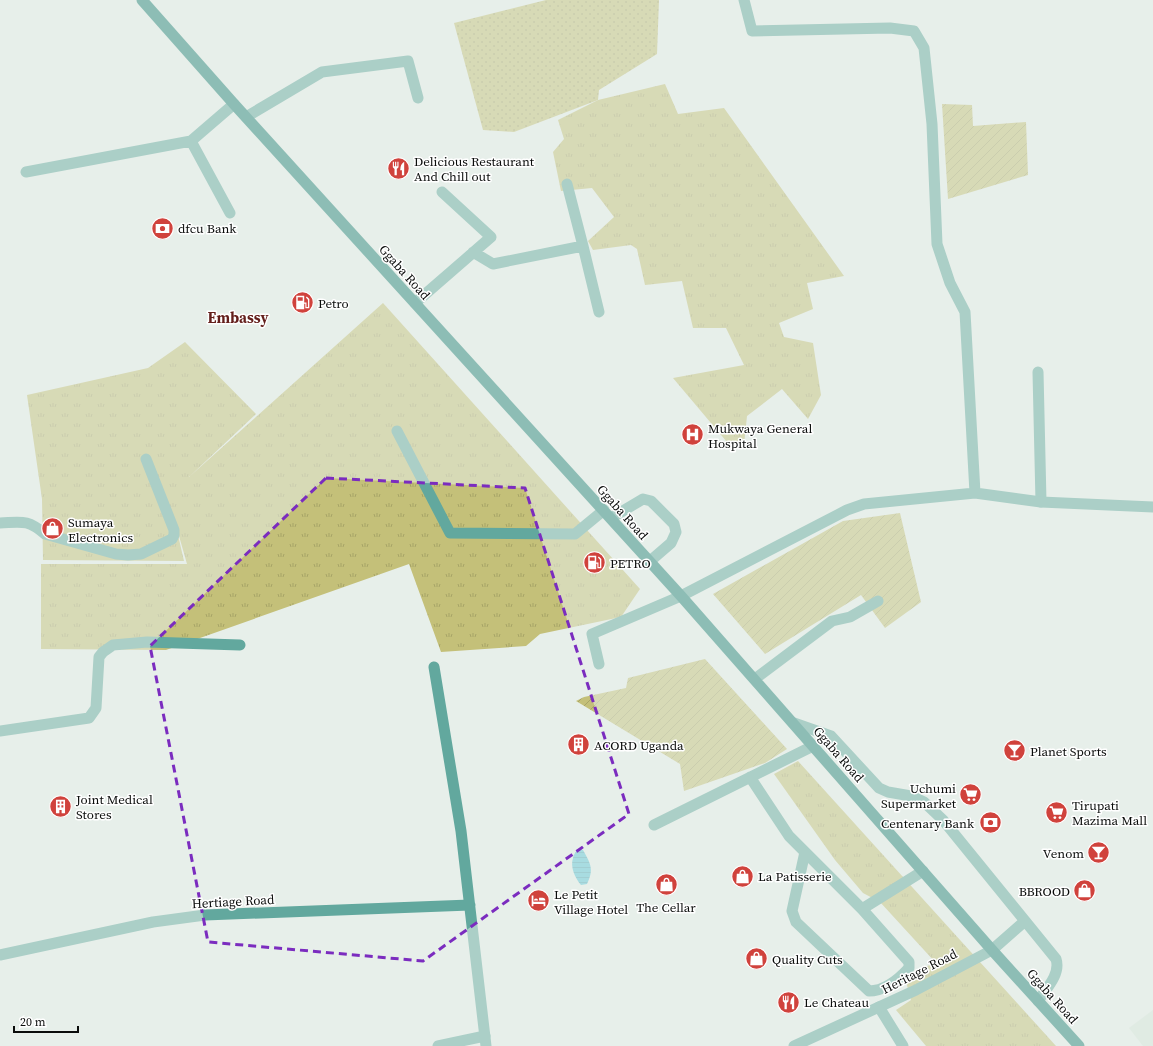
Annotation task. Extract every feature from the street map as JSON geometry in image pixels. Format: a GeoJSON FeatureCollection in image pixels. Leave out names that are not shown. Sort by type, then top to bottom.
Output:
{"type":"FeatureCollection","features":[{"type":"Feature","properties":{"kind":"main road","name":"Ggaba Road"},"geometry":{"type":"LineString","coordinates":[[142,0],[234,104],[681,596],[992,950],[1079,1046]]}},
{"type":"Feature","properties":{"kind":"street"},"geometry":{"type":"LineString","coordinates":[[744,0],[752,31],[890,28],[914,31],[924,48],[932,124],[937,244],[950,283],[965,312],[975,493]]}},
{"type":"Feature","properties":{"kind":"street"},"geometry":{"type":"LineString","coordinates":[[246,117],[322,72],[408,62],[418,98]]}},
{"type":"Feature","properties":{"kind":"street"},"geometry":{"type":"LineString","coordinates":[[26,172],[191,141],[234,104]]}},
{"type":"Feature","properties":{"kind":"street"},"geometry":{"type":"LineString","coordinates":[[191,141],[230,213]]}},
{"type":"Feature","properties":{"kind":"street"},"geometry":{"type":"LineString","coordinates":[[567,184],[599,312]]}},
{"type":"Feature","properties":{"kind":"street"},"geometry":{"type":"LineString","coordinates":[[415,303],[491,237],[442,192]]}},
{"type":"Feature","properties":{"kind":"street"},"geometry":{"type":"LineString","coordinates":[[473,252],[493,264],[583,246]]}},
{"type":"Feature","properties":{"kind":"street"},"geometry":{"type":"LineString","coordinates":[[1038,372],[1041,502]]}},
{"type":"Feature","properties":{"kind":"street"},"geometry":{"type":"LineString","coordinates":[[397,431],[450,533],[575,534],[607,514],[643,499],[648,499],[674,524],[676,532],[671,543],[649,562]]}},
{"type":"Feature","properties":{"kind":"street"},"geometry":{"type":"LineString","coordinates":[[0,523],[25,522],[45,534],[116,554],[141,554],[172,539],[174,535],[174,530],[146,459]]}},
{"type":"Feature","properties":{"kind":"street"},"geometry":{"type":"LineString","coordinates":[[599,664],[592,634],[681,596],[846,510],[864,504],[975,493],[1041,502],[1153,508]]}},
{"type":"Feature","properties":{"kind":"street"},"geometry":{"type":"LineString","coordinates":[[755,679],[832,622],[850,617],[878,601]]}},
{"type":"Feature","properties":{"kind":"street"},"geometry":{"type":"LineString","coordinates":[[0,731],[89,718],[96,708],[98,657],[112,645],[147,642],[240,645]]}},
{"type":"Feature","properties":{"kind":"street"},"geometry":{"type":"LineString","coordinates":[[434,667],[461,831],[486,1041],[438,1046]]}},
{"type":"Feature","properties":{"kind":"street"},"geometry":{"type":"LineString","coordinates":[[794,723],[831,736],[879,788],[894,794],[911,796],[924,802],[943,820],[1056,959],[1057,963],[1053,978],[1038,1001]]}},
{"type":"Feature","properties":{"kind":"street"},"geometry":{"type":"LineString","coordinates":[[654,824],[813,746]]}},
{"type":"Feature","properties":{"kind":"street"},"geometry":{"type":"LineString","coordinates":[[750,777],[789,836],[805,852],[862,909],[909,962],[909,968],[902,976],[877,991],[869,991],[796,922],[792,910],[805,852]]}},
{"type":"Feature","properties":{"kind":"street"},"geometry":{"type":"LineString","coordinates":[[862,909],[923,871]]}},
{"type":"Feature","properties":{"kind":"street","name":"Hertiage Road"},"geometry":{"type":"LineString","coordinates":[[0,954],[153,922],[205,915],[470,905]]}},
{"type":"Feature","properties":{"kind":"street","name":"Heritage Road"},"geometry":{"type":"LineString","coordinates":[[794,1046],[916,990],[992,950],[1025,921]]}},
{"type":"Feature","properties":{"kind":"street"},"geometry":{"type":"LineString","coordinates":[[879,1007],[903,1046]]}},
{"type":"Feature","properties":{"kind":"highlighted area"},"geometry":{"type":"Polygon","coordinates":[[[326,478],[525,488],[629,814],[423,961],[208,942],[150,646],[326,478]]]}},
{"type":"Feature","properties":{"kind":"shaded area"},"geometry":{"type":"Polygon","coordinates":[[[1153,1010],[1153,1046],[1143,1046],[1129,1028],[1153,1010]]]}},
{"type":"Feature","properties":{"kind":"green space"},"geometry":{"type":"Polygon","coordinates":[[[546,0],[659,0],[657,54],[599,90],[598,100],[514,132],[483,130],[454,23],[546,0]]]}},
{"type":"Feature","properties":{"kind":"green space"},"geometry":{"type":"Polygon","coordinates":[[[665,84],[678,114],[724,108],[844,276],[807,283],[813,309],[779,323],[784,337],[813,343],[821,395],[808,419],[782,389],[747,416],[744,445],[732,448],[673,378],[744,365],[726,328],[693,328],[682,281],[645,285],[637,249],[631,245],[593,250],[588,241],[614,217],[592,188],[561,191],[553,152],[564,139],[558,120],[598,100],[665,84]]]}},
{"type":"Feature","properties":{"kind":"green space"},"geometry":{"type":"Polygon","coordinates":[[[942,104],[972,105],[973,126],[1026,122],[1028,175],[948,199],[942,104]]]}},
{"type":"Feature","properties":{"kind":"green space"},"geometry":{"type":"Polygon","coordinates":[[[383,303],[640,589],[621,617],[540,634],[526,646],[441,652],[409,564],[166,650],[41,649],[41,564],[187,564],[175,522],[184,561],[43,560],[42,499],[27,395],[148,368],[185,342],[256,414],[189,477],[383,303]]]}},
{"type":"Feature","properties":{"kind":"green space"},"geometry":{"type":"Polygon","coordinates":[[[900,513],[921,602],[885,628],[861,595],[765,654],[713,594],[843,521],[900,513]]]}},
{"type":"Feature","properties":{"kind":"green space"},"geometry":{"type":"Polygon","coordinates":[[[705,659],[787,749],[765,763],[684,791],[680,764],[576,701],[584,697],[626,688],[628,678],[705,659]]]}},
{"type":"Feature","properties":{"kind":"green space"},"geometry":{"type":"Polygon","coordinates":[[[798,761],[1056,1046],[926,1046],[896,1010],[911,1000],[905,978],[935,962],[880,902],[863,893],[835,860],[774,774],[798,761]]]}},
{"type":"Feature","properties":{"kind":"water"},"geometry":{"type":"Polygon","coordinates":[[[578,849],[583,850],[591,867],[587,884],[581,885],[575,876],[573,869],[573,857],[578,849]]]}},
{"type":"Feature","properties":{"kind":"place","name":"Delicious Restaurant And Chill out"},"geometry":{"type":"Point","coordinates":[399,168]}},
{"type":"Feature","properties":{"kind":"place","name":"dfcu Bank"},"geometry":{"type":"Point","coordinates":[163,228]}},
{"type":"Feature","properties":{"kind":"place","name":"Petro"},"geometry":{"type":"Point","coordinates":[302,303]}},
{"type":"Feature","properties":{"kind":"place","name":"Mukwaya General Hospital"},"geometry":{"type":"Point","coordinates":[693,435]}},
{"type":"Feature","properties":{"kind":"place","name":"Sumaya Electronics"},"geometry":{"type":"Point","coordinates":[52,529]}},
{"type":"Feature","properties":{"kind":"place","name":"PETRO"},"geometry":{"type":"Point","coordinates":[594,563]}},
{"type":"Feature","properties":{"kind":"place","name":"ACORD Uganda"},"geometry":{"type":"Point","coordinates":[579,745]}},
{"type":"Feature","properties":{"kind":"place","name":"Planet Sports"},"geometry":{"type":"Point","coordinates":[1014,751]}},
{"type":"Feature","properties":{"kind":"place","name":"Uchumi Supermarket"},"geometry":{"type":"Point","coordinates":[971,795]}},
{"type":"Feature","properties":{"kind":"place","name":"Joint Medical Stores"},"geometry":{"type":"Point","coordinates":[61,806]}},
{"type":"Feature","properties":{"kind":"place","name":"Tirupati Mazima Mall"},"geometry":{"type":"Point","coordinates":[1056,812]}},
{"type":"Feature","properties":{"kind":"place","name":"Centenary Bank"},"geometry":{"type":"Point","coordinates":[990,823]}},
{"type":"Feature","properties":{"kind":"place","name":"Venom"},"geometry":{"type":"Point","coordinates":[1099,853]}},
{"type":"Feature","properties":{"kind":"place","name":"La Patisserie"},"geometry":{"type":"Point","coordinates":[743,876]}},
{"type":"Feature","properties":{"kind":"place","name":"The Cellar"},"geometry":{"type":"Point","coordinates":[666,885]}},
{"type":"Feature","properties":{"kind":"place","name":"BBROOD"},"geometry":{"type":"Point","coordinates":[1085,891]}},
{"type":"Feature","properties":{"kind":"place","name":"Le Petit Village Hotel"},"geometry":{"type":"Point","coordinates":[539,901]}},
{"type":"Feature","properties":{"kind":"place","name":"Quality Cuts"},"geometry":{"type":"Point","coordinates":[757,959]}},
{"type":"Feature","properties":{"kind":"place","name":"Le Chateau"},"geometry":{"type":"Point","coordinates":[788,1002]}},
{"type":"Feature","properties":{"kind":"district","name":"Embassy"},"geometry":{"type":"Point","coordinates":[238,318]}}]}
